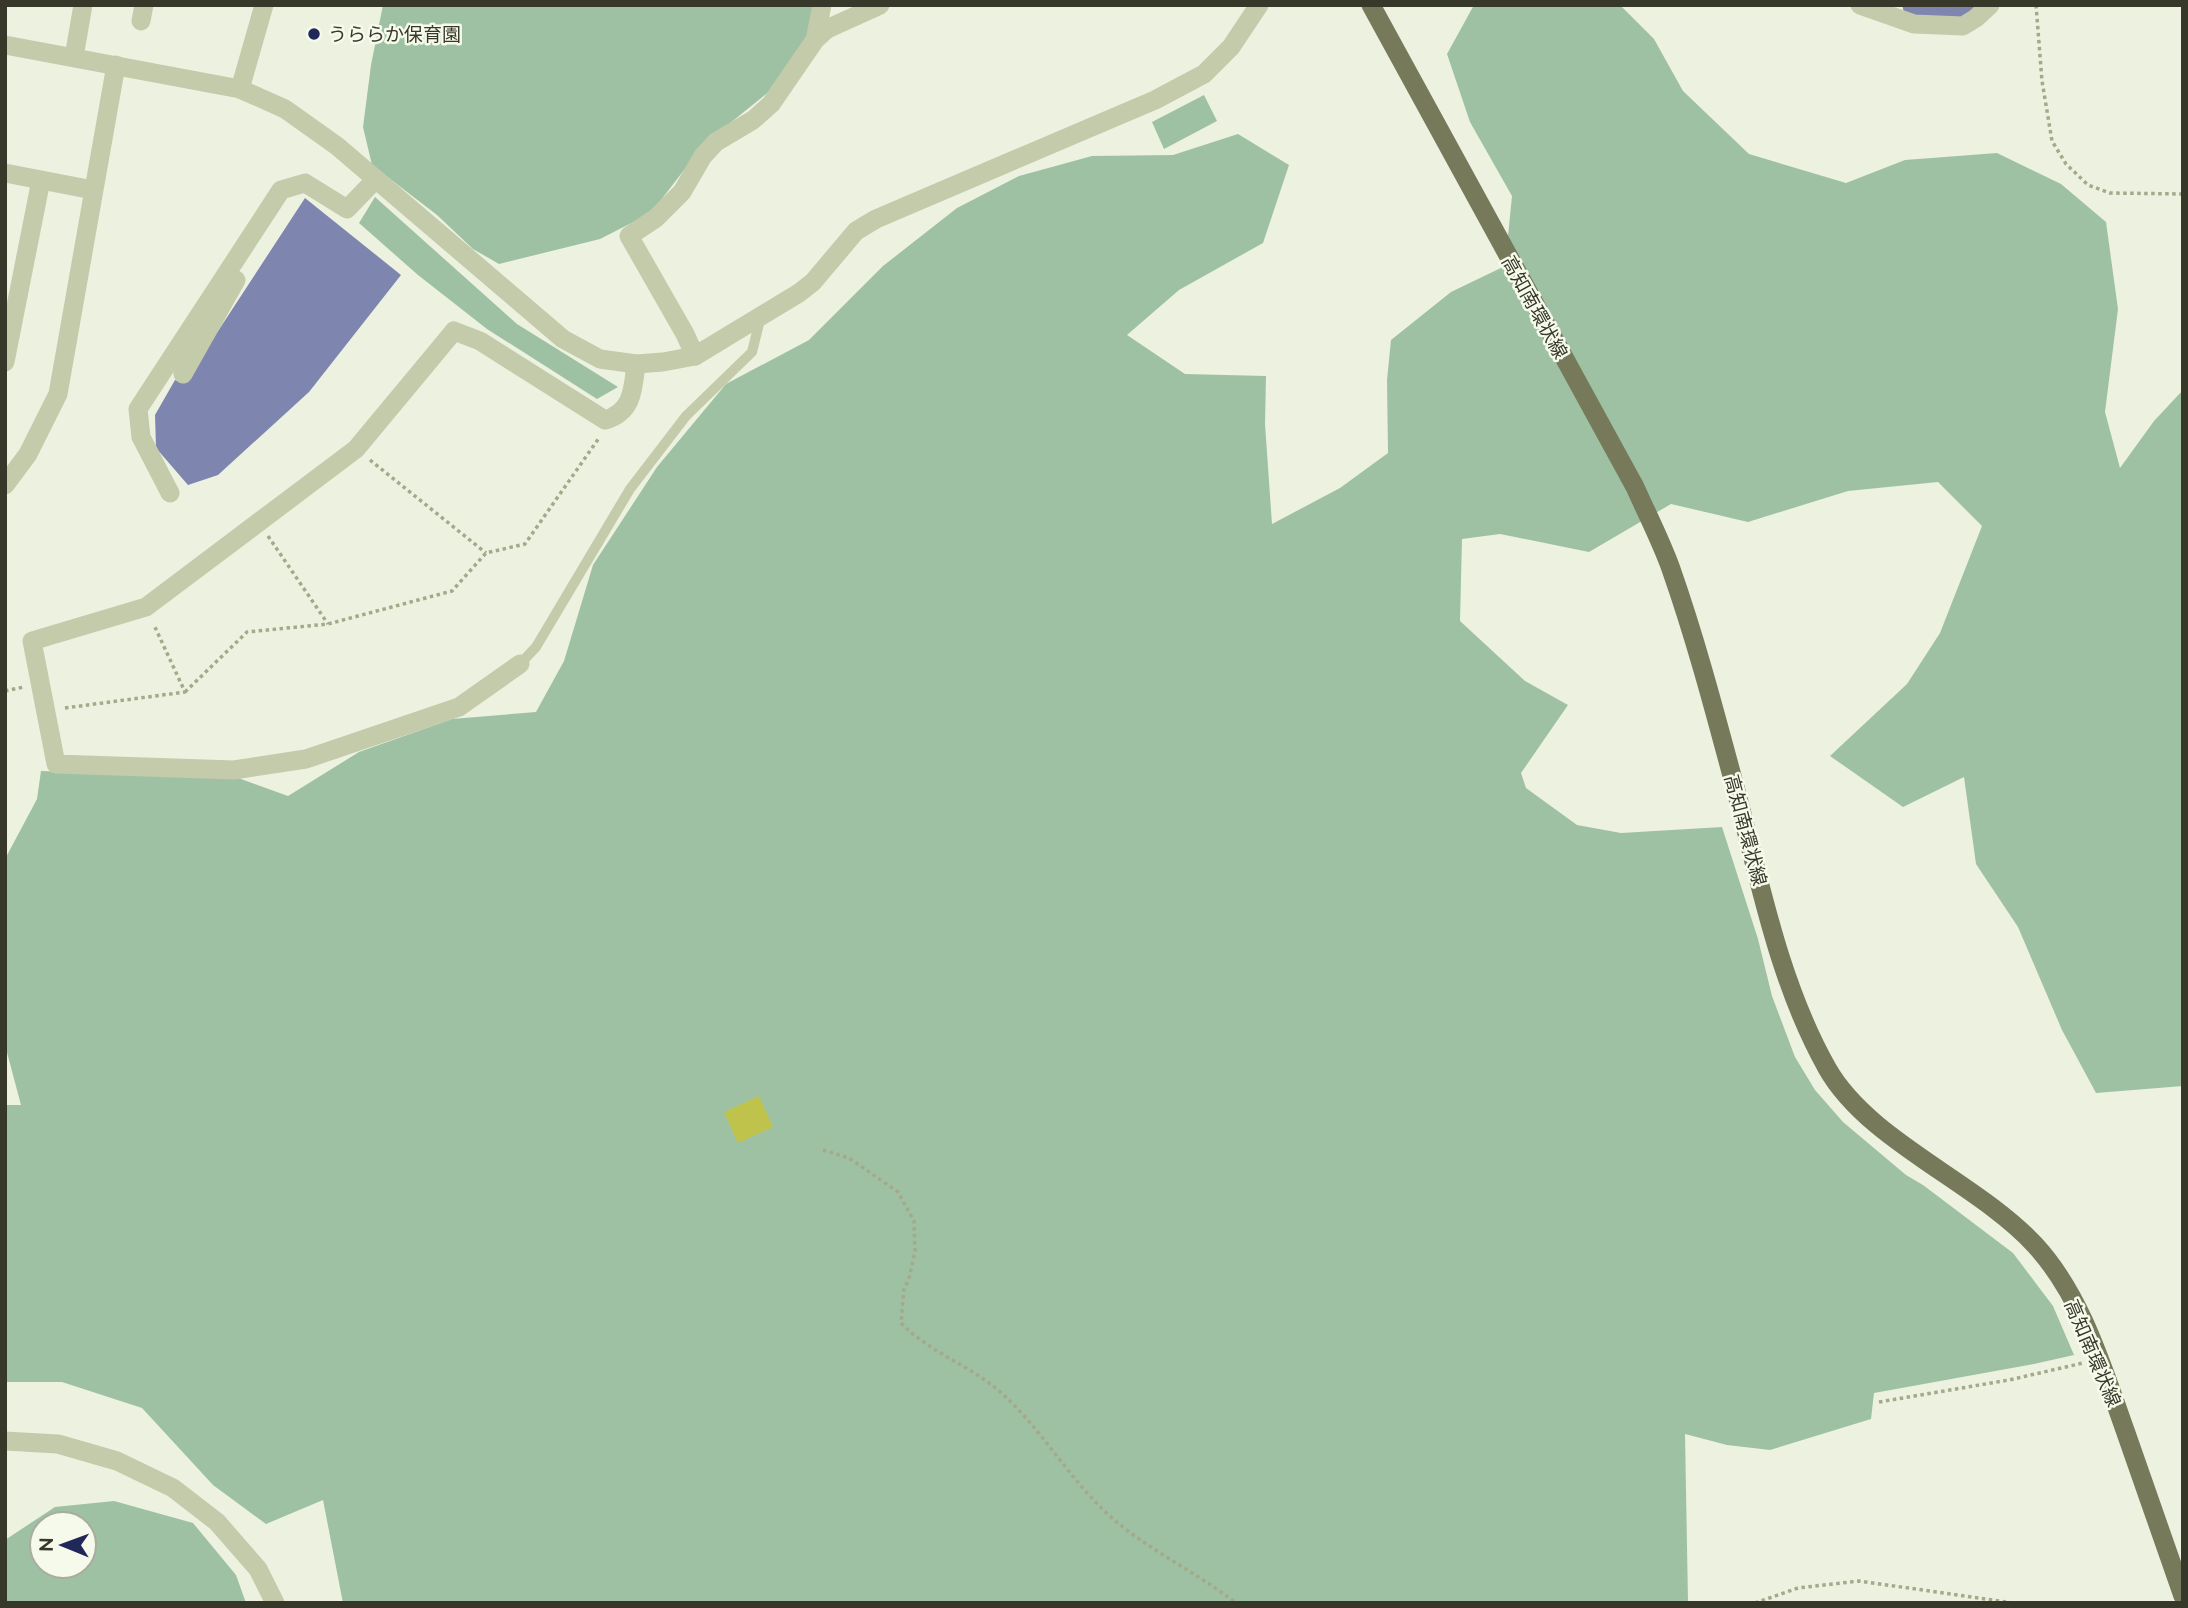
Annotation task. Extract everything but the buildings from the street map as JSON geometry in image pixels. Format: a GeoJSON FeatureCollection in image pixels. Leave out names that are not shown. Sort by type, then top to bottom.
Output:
{"type":"FeatureCollection","features":[{"type":"Feature","properties":{"kind":"main road","name":"高知南環状線"},"geometry":{"type":"LineString","coordinates":[[1371,5],[1635,487],[1670,566],[1709,687],[1776,947],[1801,1019],[1829,1072],[1857,1106],[1893,1136],[1996,1209],[2036,1246],[2075,1301],[2183,1596]]}},
{"type":"Feature","properties":{"kind":"street"},"geometry":{"type":"LineString","coordinates":[[74,57],[83,5]]}},
{"type":"Feature","properties":{"kind":"street"},"geometry":{"type":"LineString","coordinates":[[240,89],[264,5]]}},
{"type":"Feature","properties":{"kind":"street"},"geometry":{"type":"LineString","coordinates":[[815,40],[822,5]]}},
{"type":"Feature","properties":{"kind":"street"},"geometry":{"type":"LineString","coordinates":[[695,356],[629,236],[656,218],[682,192],[703,156],[716,142],[753,120],[771,104],[815,40],[827,29],[880,5]]}},
{"type":"Feature","properties":{"kind":"street"},"geometry":{"type":"LineString","coordinates":[[5,45],[240,89],[285,109],[337,146],[563,339],[600,359],[636,364],[695,356],[799,293],[813,282],[856,231],[876,219],[1155,100],[1204,74],[1231,47],[1259,5]]}},
{"type":"Feature","properties":{"kind":"street"},"geometry":{"type":"LineString","coordinates":[[1860,5],[1914,24],[1963,26],[1990,5]]}},
{"type":"Feature","properties":{"kind":"street"},"geometry":{"type":"LineString","coordinates":[[5,485],[28,454],[58,394],[116,65]]}},
{"type":"Feature","properties":{"kind":"street"},"geometry":{"type":"LineString","coordinates":[[5,173],[93,190]]}},
{"type":"Feature","properties":{"kind":"street"},"geometry":{"type":"LineString","coordinates":[[170,493],[141,437],[138,410],[281,190],[306,183],[347,209],[376,179]]}},
{"type":"Feature","properties":{"kind":"street"},"geometry":{"type":"LineString","coordinates":[[5,362],[41,180]]}},
{"type":"Feature","properties":{"kind":"street"},"geometry":{"type":"LineString","coordinates":[[183,374],[275,213],[270,207]]}},
{"type":"Feature","properties":{"kind":"street"},"geometry":{"type":"LineString","coordinates":[[520,664],[459,707],[306,760],[234,770],[55,764],[32,641],[146,607],[356,449],[454,331],[480,341],[606,420],[617,417],[634,394],[636,364]]}},
{"type":"Feature","properties":{"kind":"street"},"geometry":{"type":"LineString","coordinates":[[5,1441],[58,1444],[117,1461],[173,1488],[216,1522],[258,1569],[275,1603]]}},
{"type":"Feature","properties":{"kind":"lane"},"geometry":{"type":"LineString","coordinates":[[520,664],[536,647],[630,489],[686,416],[752,352],[760,316]]}},
{"type":"Feature","properties":{"kind":"path"},"geometry":{"type":"LineString","coordinates":[[2036,5],[2042,81],[2052,141],[2066,164],[2088,184],[2110,192],[2183,194]]}},
{"type":"Feature","properties":{"kind":"path"},"geometry":{"type":"LineString","coordinates":[[46,711],[185,692],[247,632],[328,624],[452,591],[486,553],[525,544],[614,418]]}},
{"type":"Feature","properties":{"kind":"path"},"geometry":{"type":"LineString","coordinates":[[356,449],[486,553]]}},
{"type":"Feature","properties":{"kind":"path"},"geometry":{"type":"LineString","coordinates":[[258,523],[328,624]]}},
{"type":"Feature","properties":{"kind":"path"},"geometry":{"type":"LineString","coordinates":[[146,607],[185,692]]}},
{"type":"Feature","properties":{"kind":"path"},"geometry":{"type":"LineString","coordinates":[[823,1150],[849,1157],[898,1192],[914,1221],[915,1251],[904,1289],[901,1323],[913,1336],[961,1363],[998,1390],[1112,1518],[1168,1560],[1236,1603]]}},
{"type":"Feature","properties":{"kind":"path"},"geometry":{"type":"LineString","coordinates":[[1879,1402],[2009,1380],[2098,1359]]}},
{"type":"Feature","properties":{"kind":"path"},"geometry":{"type":"LineString","coordinates":[[1755,1603],[1798,1588],[1859,1581],[2014,1603]]}},
{"type":"Feature","properties":{"kind":"green space"},"geometry":{"type":"Polygon","coordinates":[[[383,5],[822,5],[819,19],[781,82],[704,144],[651,213],[600,239],[499,264],[473,249],[437,215],[372,165],[363,127],[371,65],[383,5]]]}},
{"type":"Feature","properties":{"kind":"green space"},"geometry":{"type":"Polygon","coordinates":[[[1474,5],[1620,5],[1654,39],[1683,91],[1749,154],[1846,183],[1905,160],[1997,153],[2061,184],[2106,222],[2118,309],[2105,412],[2120,468],[2154,421],[2183,390],[2183,1086],[2096,1093],[2062,1030],[2018,927],[1976,864],[1964,777],[1903,807],[1830,756],[1907,684],[1940,633],[1982,526],[1938,482],[1848,491],[1748,522],[1671,504],[1589,552],[1500,534],[1462,539],[1460,621],[1525,681],[1568,705],[1521,773],[1526,788],[1577,825],[1621,833],[1722,827],[1758,939],[1772,996],[1795,1057],[1815,1090],[1843,1122],[1906,1175],[2013,1253],[2053,1306],[2074,1355],[1874,1393],[1871,1419],[1770,1450],[1727,1445],[1685,1434],[1688,1601],[1673,1603],[343,1603],[323,1500],[266,1524],[213,1485],[142,1408],[62,1382],[5,1382],[5,1105],[21,1105],[5,1045],[5,859],[37,799],[41,771],[241,779],[288,796],[359,752],[452,719],[536,712],[564,661],[593,565],[657,467],[726,384],[809,340],[883,266],[957,208],[1019,176],[1092,156],[1173,155],[1238,134],[1289,165],[1263,243],[1179,290],[1127,335],[1185,374],[1266,376],[1265,424],[1272,524],[1340,488],[1388,453],[1387,380],[1391,340],[1451,292],[1505,266],[1512,196],[1470,122],[1447,54],[1474,5]]]}},
{"type":"Feature","properties":{"kind":"green space"},"geometry":{"type":"Polygon","coordinates":[[[1204,95],[1217,121],[1164,149],[1152,122],[1204,95]]]}},
{"type":"Feature","properties":{"kind":"green space"},"geometry":{"type":"Polygon","coordinates":[[[375,197],[517,324],[618,387],[597,399],[487,329],[418,275],[359,223],[375,197]]]}},
{"type":"Feature","properties":{"kind":"green space"},"geometry":{"type":"Polygon","coordinates":[[[114,1501],[193,1523],[236,1575],[246,1603],[5,1603],[5,1540],[28,1525],[28,1580],[98,1580],[98,1510],[50,1510],[55,1507],[114,1501]]]}},
{"type":"Feature","properties":{"kind":"water"},"geometry":{"type":"Polygon","coordinates":[[[305,198],[401,275],[309,392],[218,475],[188,485],[156,448],[155,415],[175,380],[184,383],[305,198]]]}},
{"type":"Feature","properties":{"kind":"waterway"},"geometry":{"type":"LineString","coordinates":[[1919,5],[1947,14],[1969,5]]}},
{"type":"Feature","properties":{"kind":"place","name":"うららか保育園"},"geometry":{"type":"Point","coordinates":[314,34]}}]}
